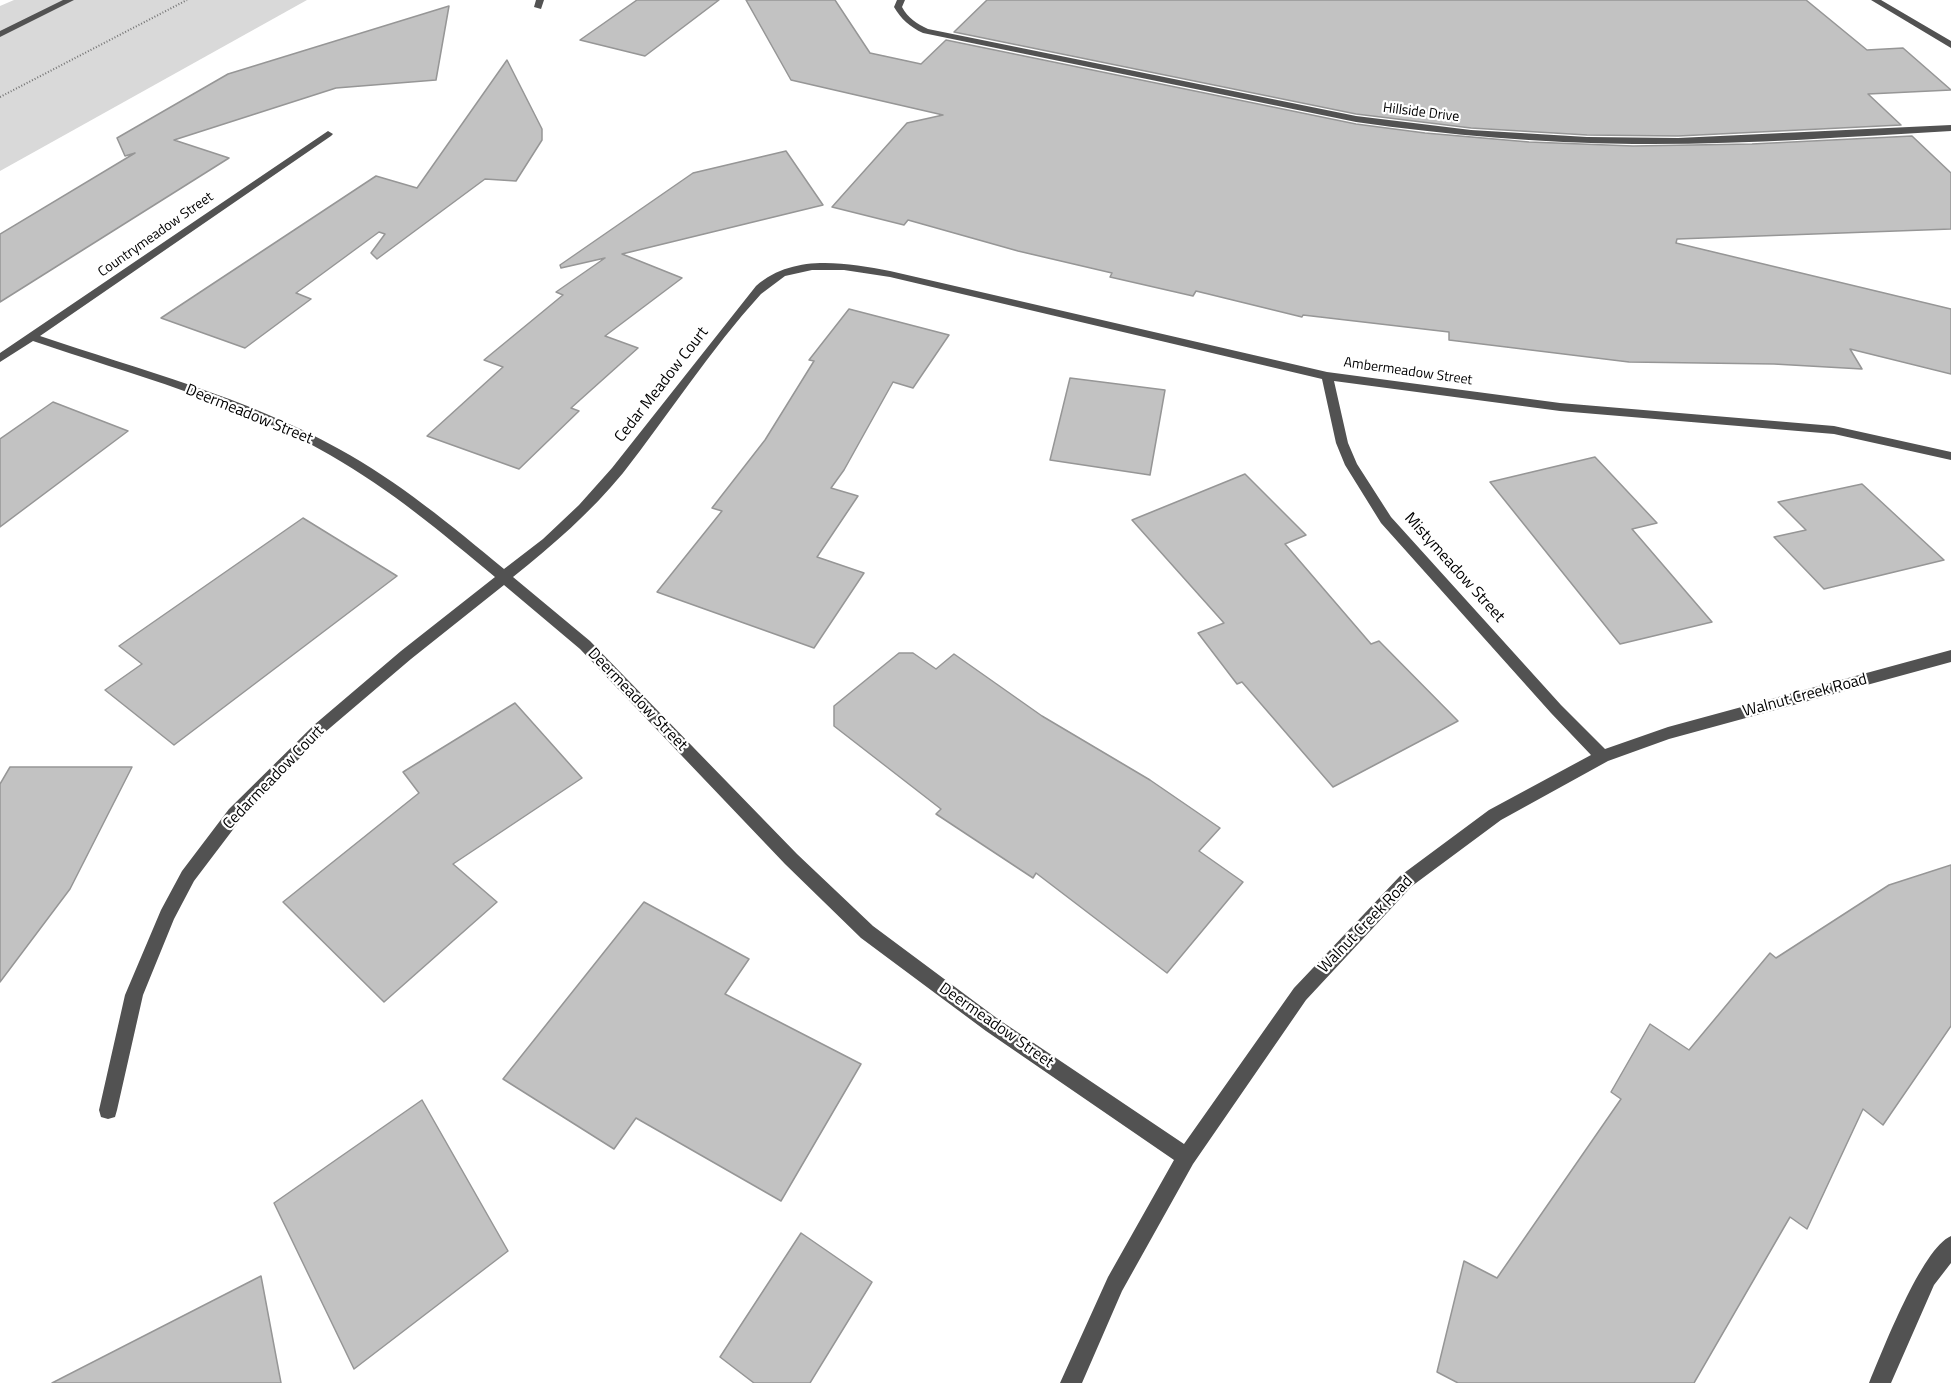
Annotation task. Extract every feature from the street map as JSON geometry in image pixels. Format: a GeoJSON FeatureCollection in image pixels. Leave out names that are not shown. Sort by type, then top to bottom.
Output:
{"type":"FeatureCollection","features":[{"type":"Feature","properties":{"kind":"street"},"geometry":{"type":"LineString","coordinates":[[0,34],[70,0]]}},
{"type":"Feature","properties":{"kind":"street","name":"Hillside Drive"},"geometry":{"type":"LineString","coordinates":[[900,0],[898,7],[902,15],[926,31],[1356,119],[1397,124],[1491,135],[1662,141],[1951,128]]}},
{"type":"Feature","properties":{"kind":"street"},"geometry":{"type":"LineString","coordinates":[[1875,0],[1951,45]]}},
{"type":"Feature","properties":{"kind":"street","name":"Countrymeadow Street"},"geometry":{"type":"LineString","coordinates":[[0,358],[328,134]]}},
{"type":"Feature","properties":{"kind":"street","name":"Cedar Meadow Court"},"geometry":{"type":"LineString","coordinates":[[505,577],[548,542],[584,508],[617,471],[740,312],[765,285],[783,273],[816,266],[841,266],[868,270]]}},
{"type":"Feature","properties":{"kind":"street","name":"Ambermeadow Street"},"geometry":{"type":"LineString","coordinates":[[868,270],[1327,376],[1560,407],[1834,430],[1951,456]]}},
{"type":"Feature","properties":{"kind":"street","name":"Deermeadow Street"},"geometry":{"type":"LineString","coordinates":[[32,337],[230,404],[288,428],[335,452],[418,505],[585,645],[791,859],[867,932],[992,1025],[1186,1156]]}},
{"type":"Feature","properties":{"kind":"street","name":"Mistymeadow Street"},"geometry":{"type":"LineString","coordinates":[[1327,376],[1347,454],[1386,520],[1556,709],[1602,756]]}},
{"type":"Feature","properties":{"kind":"street","name":"Cedarmeadow Court"},"geometry":{"type":"LineString","coordinates":[[108,1110],[134,995],[167,916],[188,876],[235,814],[319,729],[405,655],[505,577]]}},
{"type":"Feature","properties":{"kind":"street","name":"Walnut Creek Road"},"geometry":{"type":"LineString","coordinates":[[1071,1383],[1115,1284],[1186,1156],[1300,994],[1406,881],[1495,815],[1602,756],[1668,733],[1951,656]]}},
{"type":"Feature","properties":{"kind":"street"},"geometry":{"type":"LineString","coordinates":[[1880,1383],[1927,1278],[1951,1246]]}},
{"type":"Feature","properties":{"kind":"path"},"geometry":{"type":"LineString","coordinates":[[0,97],[187,0]]}},
{"type":"Feature","properties":{"kind":"shaded area"},"geometry":{"type":"Polygon","coordinates":[[[14,0],[307,0],[0,171],[0,6],[14,0]]]}},
{"type":"Feature","properties":{"kind":"building"},"geometry":{"type":"Polygon","coordinates":[[[637,0],[719,0],[645,56],[580,40],[637,0]]]}},
{"type":"Feature","properties":{"kind":"building"},"geometry":{"type":"Polygon","coordinates":[[[746,0],[835,0],[870,53],[921,64],[946,40],[1356,124],[1425,133],[1529,142],[1633,146],[1752,144],[1912,136],[1951,173],[1951,229],[1677,239],[1676,243],[1951,309],[1951,374],[1850,349],[1862,369],[1774,364],[1629,362],[1449,340],[1449,332],[1303,315],[1302,317],[1196,291],[1193,296],[1110,277],[1112,273],[1018,251],[908,220],[904,225],[832,207],[907,123],[943,115],[791,80],[746,0]]]}},
{"type":"Feature","properties":{"kind":"building"},"geometry":{"type":"Polygon","coordinates":[[[987,0],[1806,0],[1867,50],[1903,48],[1951,90],[1868,94],[1901,125],[1678,136],[1587,135],[1471,128],[1356,114],[954,32],[987,0]]]}},
{"type":"Feature","properties":{"kind":"building"},"geometry":{"type":"Polygon","coordinates":[[[449,6],[436,80],[336,88],[174,140],[229,158],[0,302],[0,234],[135,153],[125,156],[117,138],[228,74],[449,6]]]}},
{"type":"Feature","properties":{"kind":"building"},"geometry":{"type":"Polygon","coordinates":[[[507,60],[542,129],[542,140],[516,181],[485,179],[377,259],[371,253],[385,234],[379,232],[296,293],[311,299],[245,348],[161,318],[376,176],[417,188],[507,60]]]}},
{"type":"Feature","properties":{"kind":"building"},"geometry":{"type":"Polygon","coordinates":[[[786,151],[823,205],[622,254],[682,278],[605,336],[638,348],[571,408],[579,411],[519,469],[427,436],[503,367],[484,360],[563,295],[556,292],[605,258],[561,268],[560,265],[693,173],[786,151]]]}},
{"type":"Feature","properties":{"kind":"building"},"geometry":{"type":"Polygon","coordinates":[[[849,309],[949,335],[913,388],[893,382],[844,470],[831,488],[858,496],[817,557],[864,573],[814,648],[657,592],[722,511],[712,508],[765,440],[814,361],[809,360],[849,309]]]}},
{"type":"Feature","properties":{"kind":"building"},"geometry":{"type":"Polygon","coordinates":[[[1070,378],[1165,390],[1150,475],[1050,460],[1070,378]]]}},
{"type":"Feature","properties":{"kind":"building"},"geometry":{"type":"Polygon","coordinates":[[[53,402],[128,431],[0,527],[0,439],[53,402]]]}},
{"type":"Feature","properties":{"kind":"building"},"geometry":{"type":"Polygon","coordinates":[[[1595,457],[1657,523],[1632,529],[1712,622],[1620,644],[1490,482],[1595,457]]]}},
{"type":"Feature","properties":{"kind":"building"},"geometry":{"type":"Polygon","coordinates":[[[1245,474],[1306,535],[1285,544],[1371,644],[1379,641],[1458,721],[1333,787],[1242,682],[1237,684],[1198,633],[1224,623],[1132,520],[1245,474]]]}},
{"type":"Feature","properties":{"kind":"building"},"geometry":{"type":"Polygon","coordinates":[[[1862,484],[1944,560],[1824,589],[1774,537],[1806,530],[1778,502],[1862,484]]]}},
{"type":"Feature","properties":{"kind":"building"},"geometry":{"type":"Polygon","coordinates":[[[303,518],[397,576],[174,745],[105,690],[142,664],[119,646],[303,518]]]}},
{"type":"Feature","properties":{"kind":"building"},"geometry":{"type":"Polygon","coordinates":[[[899,653],[913,653],[936,669],[954,654],[1042,716],[1150,780],[1220,828],[1199,851],[1243,882],[1167,973],[1036,873],[1033,878],[936,814],[941,809],[834,726],[834,706],[899,653]]]}},
{"type":"Feature","properties":{"kind":"building"},"geometry":{"type":"Polygon","coordinates":[[[515,703],[582,778],[453,864],[497,902],[384,1002],[283,902],[419,793],[403,772],[515,703]]]}},
{"type":"Feature","properties":{"kind":"building"},"geometry":{"type":"Polygon","coordinates":[[[10,767],[132,767],[70,889],[0,982],[0,784],[10,767]]]}},
{"type":"Feature","properties":{"kind":"building"},"geometry":{"type":"Polygon","coordinates":[[[1951,865],[1951,1026],[1883,1125],[1863,1109],[1807,1229],[1790,1217],[1694,1383],[1458,1383],[1437,1372],[1464,1261],[1497,1278],[1621,1099],[1611,1092],[1650,1024],[1689,1050],[1770,953],[1776,958],[1889,885],[1951,865]]]}},
{"type":"Feature","properties":{"kind":"building"},"geometry":{"type":"Polygon","coordinates":[[[644,902],[749,959],[725,994],[861,1064],[781,1201],[636,1118],[614,1149],[503,1079],[644,902]]]}},
{"type":"Feature","properties":{"kind":"building"},"geometry":{"type":"Polygon","coordinates":[[[422,1100],[508,1251],[354,1369],[274,1203],[422,1100]]]}},
{"type":"Feature","properties":{"kind":"building"},"geometry":{"type":"Polygon","coordinates":[[[801,1233],[872,1282],[810,1383],[754,1383],[720,1357],[801,1233]]]}},
{"type":"Feature","properties":{"kind":"building"},"geometry":{"type":"Polygon","coordinates":[[[261,1276],[281,1383],[52,1383],[261,1276]]]}}]}
